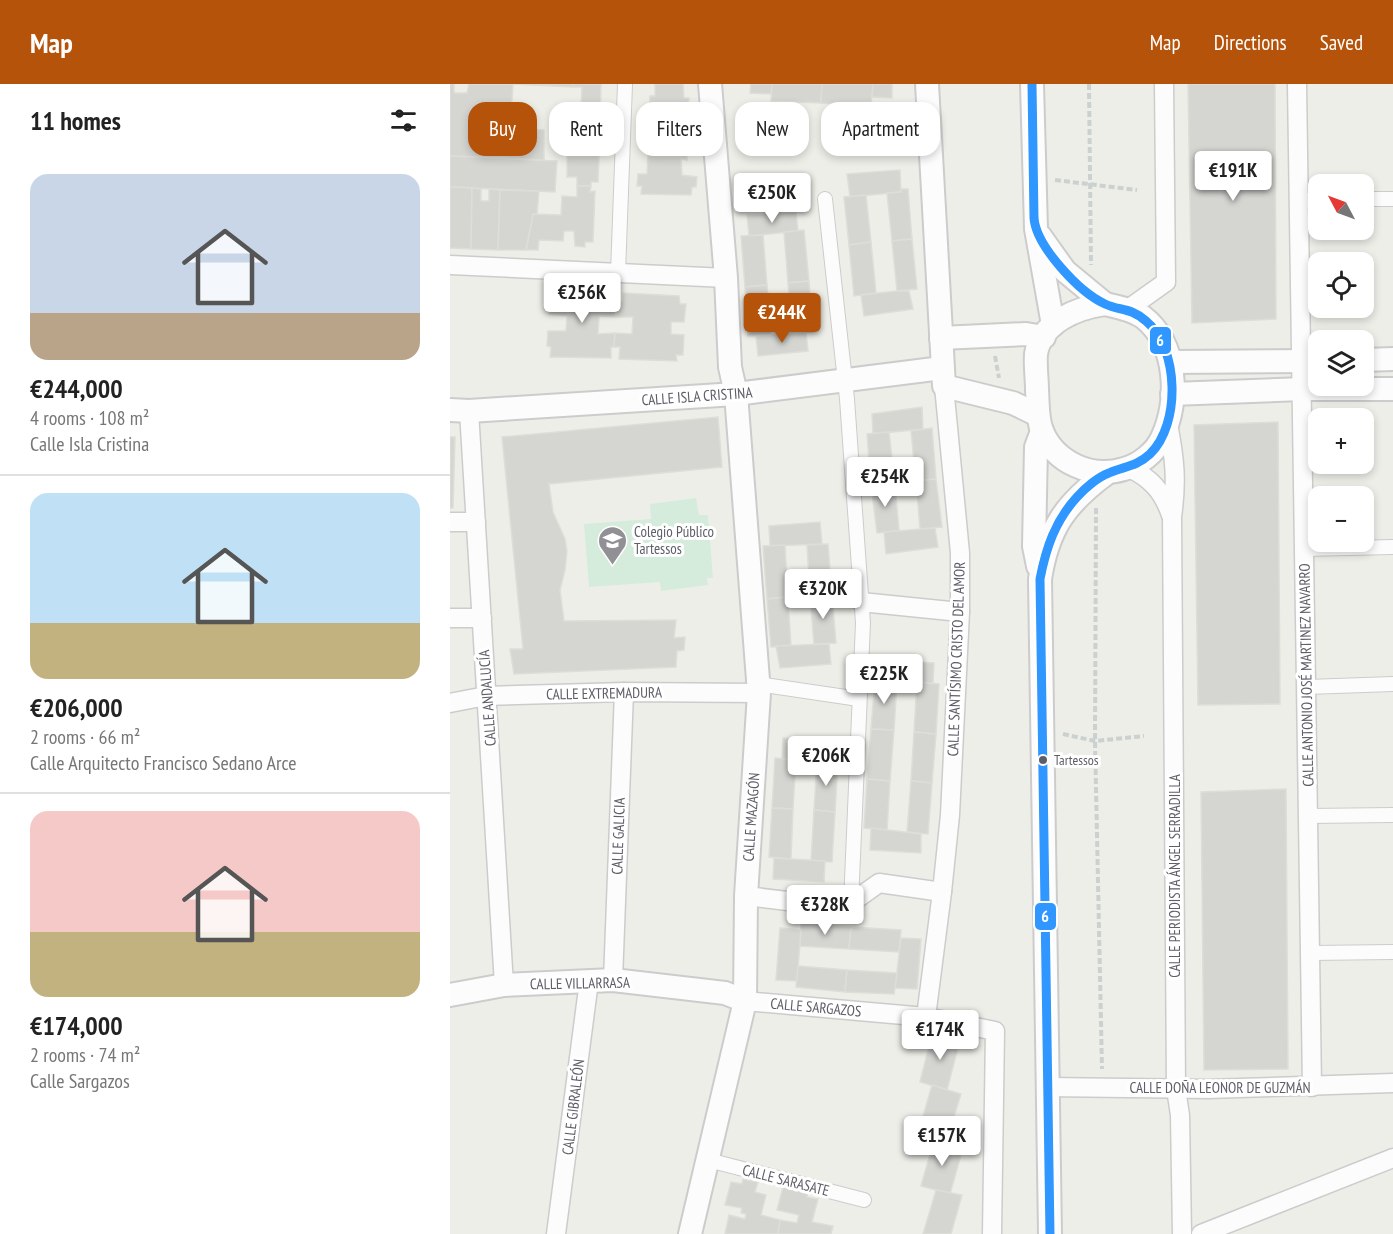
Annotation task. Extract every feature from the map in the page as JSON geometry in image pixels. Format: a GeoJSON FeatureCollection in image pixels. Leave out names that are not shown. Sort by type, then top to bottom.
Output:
{"type":"FeatureCollection","features":[{"type":"Feature","properties":{"kind":"street"},"geometry":{"type":"LineString","coordinates":[[618,273],[625,84]]}},
{"type":"Feature","properties":{"kind":"street","name":"CALLE MAZAGÓN"},"geometry":{"type":"LineString","coordinates":[[690,1234],[745,1001],[746,896],[759,689],[736,394],[730,367],[726,278],[710,84]]}},
{"type":"Feature","properties":{"kind":"street","name":"CALLE SANTÍSIMO CRISTO DEL AMOR"},"geometry":{"type":"LineString","coordinates":[[926,1017],[950,815],[960,612],[960,553],[943,377],[927,84]]}},
{"type":"Feature","properties":{"kind":"street"},"geometry":{"type":"LineString","coordinates":[[1032,84],[1036,229],[1048,331]]}},
{"type":"Feature","properties":{"kind":"street"},"geometry":{"type":"LineString","coordinates":[[1128,309],[1166,282],[1164,84]]}},
{"type":"Feature","properties":{"kind":"street","name":"CALLE ANTONIO JOSÉ MARTINEZ NAVARRO"},"geometry":{"type":"LineString","coordinates":[[1298,84],[1299,201],[1308,333]]}},
{"type":"Feature","properties":{"kind":"street"},"geometry":{"type":"LineString","coordinates":[[1374,199],[1393,199]]}},
{"type":"Feature","properties":{"kind":"street"},"geometry":{"type":"LineString","coordinates":[[825,200],[845,380],[863,623],[851,903]]}},
{"type":"Feature","properties":{"kind":"street"},"geometry":{"type":"LineString","coordinates":[[1299,201],[1308,201]]}},
{"type":"Feature","properties":{"kind":"street"},"geometry":{"type":"LineString","coordinates":[[1036,229],[1049,251],[1065,270],[1105,304]]}},
{"type":"Feature","properties":{"kind":"street"},"geometry":{"type":"LineString","coordinates":[[450,265],[726,278]]}},
{"type":"Feature","properties":{"kind":"street"},"geometry":{"type":"LineString","coordinates":[[943,377],[1013,403],[1040,423],[1050,445],[1061,457],[1075,466],[1107,473],[1129,468],[1147,458],[1160,443],[1168,424],[1172,394],[1171,362],[1162,339],[1142,317],[1128,309],[1105,304],[1086,306],[1068,313],[1048,331],[1036,353],[1040,423],[1036,447],[1034,546],[1040,579],[1050,1234]]}},
{"type":"Feature","properties":{"kind":"street"},"geometry":{"type":"LineString","coordinates":[[941,338],[1048,331]]}},
{"type":"Feature","properties":{"kind":"street"},"geometry":{"type":"LineString","coordinates":[[1374,360],[1393,359]]}},
{"type":"Feature","properties":{"kind":"street"},"geometry":{"type":"LineString","coordinates":[[1171,362],[1308,362]]}},
{"type":"Feature","properties":{"kind":"street","name":"CALLE ANTONIO JOSÉ MARTINEZ NAVARRO"},"geometry":{"type":"LineString","coordinates":[[1308,370],[1303,389],[1312,1087]]}},
{"type":"Feature","properties":{"kind":"street","name":"CALLE ISLA CRISTINA"},"geometry":{"type":"LineString","coordinates":[[460,411],[736,394],[845,380],[943,377]]}},
{"type":"Feature","properties":{"kind":"street"},"geometry":{"type":"LineString","coordinates":[[1172,394],[1303,389],[1393,389]]}},
{"type":"Feature","properties":{"kind":"street","name":"CALLE ANDALUCÍA"},"geometry":{"type":"LineString","coordinates":[[460,411],[476,522],[504,985]]}},
{"type":"Feature","properties":{"kind":"street","name":"CALLE PERIODISTA ÁNGEL SERRADILLA"},"geometry":{"type":"LineString","coordinates":[[1168,424],[1174,454],[1176,488],[1172,517],[1176,1089],[1180,1115],[1182,1234]]}},
{"type":"Feature","properties":{"kind":"street","name":"CALLE PERIODISTA ÁNGEL SERRADILLA"},"geometry":{"type":"LineString","coordinates":[[1129,468],[1144,475],[1156,486],[1166,501],[1172,517]]}},
{"type":"Feature","properties":{"kind":"street"},"geometry":{"type":"LineString","coordinates":[[1040,579],[1044,554],[1053,529],[1067,508],[1085,489],[1107,473]]}},
{"type":"Feature","properties":{"kind":"street"},"geometry":{"type":"LineString","coordinates":[[450,522],[476,522]]}},
{"type":"Feature","properties":{"kind":"street"},"geometry":{"type":"LineString","coordinates":[[1305,549],[1393,547]]}},
{"type":"Feature","properties":{"kind":"street"},"geometry":{"type":"LineString","coordinates":[[861,602],[960,612]]}},
{"type":"Feature","properties":{"kind":"street"},"geometry":{"type":"LineString","coordinates":[[450,618],[482,618]]}},
{"type":"Feature","properties":{"kind":"street"},"geometry":{"type":"LineString","coordinates":[[1306,687],[1393,684]]}},
{"type":"Feature","properties":{"kind":"street"},"geometry":{"type":"LineString","coordinates":[[759,689],[859,699]]}},
{"type":"Feature","properties":{"kind":"street","name":"CALLE EXTREMADURA"},"geometry":{"type":"LineString","coordinates":[[450,703],[486,696],[759,689]]}},
{"type":"Feature","properties":{"kind":"street","name":"CALLE GALICIA"},"geometry":{"type":"LineString","coordinates":[[613,980],[624,692]]}},
{"type":"Feature","properties":{"kind":"street"},"geometry":{"type":"LineString","coordinates":[[1308,816],[1393,814]]}},
{"type":"Feature","properties":{"kind":"street"},"geometry":{"type":"LineString","coordinates":[[746,896],[820,905],[851,903],[879,883],[942,891]]}},
{"type":"Feature","properties":{"kind":"street"},"geometry":{"type":"LineString","coordinates":[[1311,953],[1393,952]]}},
{"type":"Feature","properties":{"kind":"street","name":"CALLE VILLARRASA"},"geometry":{"type":"LineString","coordinates":[[450,995],[504,985],[613,980],[725,993],[745,1001]]}},
{"type":"Feature","properties":{"kind":"street","name":"CALLE GIBRALEÓN"},"geometry":{"type":"LineString","coordinates":[[556,1234],[589,981]]}},
{"type":"Feature","properties":{"kind":"street","name":"CALLE SARGAZOS"},"geometry":{"type":"LineString","coordinates":[[745,1001],[926,1017],[995,1031],[992,1234]]}},
{"type":"Feature","properties":{"kind":"street","name":"CALLE DOÑA LEONOR DE GUZMÁN"},"geometry":{"type":"LineString","coordinates":[[1047,1087],[1176,1089],[1393,1083]]}},
{"type":"Feature","properties":{"kind":"street"},"geometry":{"type":"LineString","coordinates":[[1201,1234],[1393,1158]]}},
{"type":"Feature","properties":{"kind":"street","name":"CALLE SARASATE"},"geometry":{"type":"LineString","coordinates":[[708,1160],[864,1200]]}},
{"type":"Feature","properties":{"kind":"path"},"geometry":{"type":"LineString","coordinates":[[1089,84],[1091,270]]}},
{"type":"Feature","properties":{"kind":"path"},"geometry":{"type":"LineString","coordinates":[[1050,179],[1137,190]]}},
{"type":"Feature","properties":{"kind":"path"},"geometry":{"type":"LineString","coordinates":[[993,346],[1000,379]]}},
{"type":"Feature","properties":{"kind":"path"},"geometry":{"type":"LineString","coordinates":[[1096,504],[1095,741],[1102,1069]]}},
{"type":"Feature","properties":{"kind":"path"},"geometry":{"type":"LineString","coordinates":[[1057,732],[1095,741],[1144,736]]}},
{"type":"Feature","properties":{"kind":"green space"},"geometry":{"type":"Polygon","coordinates":[[[696,498],[699,515],[708,515],[713,578],[707,578],[708,585],[661,591],[660,582],[589,587],[584,524],[651,519],[650,504],[696,498]]]}},
{"type":"Feature","properties":{"kind":"building"},"geometry":{"type":"Polygon","coordinates":[[[450,84],[454,84],[454,93],[467,93],[469,84],[513,84],[512,102],[468,102],[468,156],[537,156],[537,130],[544,130],[544,160],[450,156],[450,84]]]}},
{"type":"Feature","properties":{"kind":"building"},"geometry":{"type":"Polygon","coordinates":[[[513,84],[574,84],[573,87],[513,84]]]}},
{"type":"Feature","properties":{"kind":"building"},"geometry":{"type":"Polygon","coordinates":[[[574,84],[601,84],[601,102],[581,102],[582,87],[573,87],[574,84]]]}},
{"type":"Feature","properties":{"kind":"building"},"geometry":{"type":"Polygon","coordinates":[[[655,84],[683,84],[684,98],[689,98],[689,102],[650,102],[650,96],[655,96],[655,84]]]}},
{"type":"Feature","properties":{"kind":"building"},"geometry":{"type":"Polygon","coordinates":[[[751,84],[772,84],[771,94],[750,93],[751,84]]]}},
{"type":"Feature","properties":{"kind":"building"},"geometry":{"type":"Polygon","coordinates":[[[772,84],[822,84],[821,103],[771,101],[772,84]]]}},
{"type":"Feature","properties":{"kind":"building"},"geometry":{"type":"Polygon","coordinates":[[[822,84],[873,84],[871,102],[821,102],[822,84]]]}},
{"type":"Feature","properties":{"kind":"building"},"geometry":{"type":"Polygon","coordinates":[[[873,84],[892,84],[892,98],[872,97],[873,84]]]}},
{"type":"Feature","properties":{"kind":"building"},"geometry":{"type":"Polygon","coordinates":[[[1188,84],[1275,84],[1276,319],[1192,323],[1188,84]]]}},
{"type":"Feature","properties":{"kind":"building"},"geometry":{"type":"Polygon","coordinates":[[[450,156],[557,161],[555,192],[450,187],[450,156]]]}},
{"type":"Feature","properties":{"kind":"building"},"geometry":{"type":"Polygon","coordinates":[[[567,156],[599,156],[598,182],[591,182],[591,186],[577,186],[577,177],[567,177],[567,156]]]}},
{"type":"Feature","properties":{"kind":"building"},"geometry":{"type":"Polygon","coordinates":[[[648,156],[687,156],[687,160],[681,159],[682,175],[697,177],[696,187],[692,187],[691,195],[641,194],[642,186],[637,186],[638,174],[647,174],[648,156]]]}},
{"type":"Feature","properties":{"kind":"building"},"geometry":{"type":"Polygon","coordinates":[[[900,170],[901,192],[850,197],[847,174],[900,170]]]}},
{"type":"Feature","properties":{"kind":"building"},"geometry":{"type":"Polygon","coordinates":[[[577,186],[591,186],[590,192],[595,191],[593,242],[585,242],[585,247],[575,246],[574,231],[564,231],[563,241],[539,240],[538,250],[526,250],[533,214],[561,215],[562,196],[577,197],[577,186]]]}},
{"type":"Feature","properties":{"kind":"building"},"geometry":{"type":"Polygon","coordinates":[[[450,187],[472,188],[471,249],[450,248],[450,187]]]}},
{"type":"Feature","properties":{"kind":"building"},"geometry":{"type":"Polygon","coordinates":[[[472,188],[481,189],[481,201],[489,201],[489,189],[500,190],[498,250],[471,249],[472,188]]]}},
{"type":"Feature","properties":{"kind":"building"},"geometry":{"type":"Polygon","coordinates":[[[901,189],[908,189],[912,239],[892,241],[887,193],[901,192],[901,189]]]}},
{"type":"Feature","properties":{"kind":"building"},"geometry":{"type":"Polygon","coordinates":[[[500,190],[539,191],[537,214],[533,214],[526,250],[498,250],[500,190]]]}},
{"type":"Feature","properties":{"kind":"building"},"geometry":{"type":"Polygon","coordinates":[[[866,195],[871,242],[849,245],[844,197],[866,195]]]}},
{"type":"Feature","properties":{"kind":"building"},"geometry":{"type":"Polygon","coordinates":[[[796,212],[798,231],[749,236],[747,215],[796,212]]]}},
{"type":"Feature","properties":{"kind":"building"},"geometry":{"type":"Polygon","coordinates":[[[804,230],[809,281],[788,283],[784,232],[804,230]]]}},
{"type":"Feature","properties":{"kind":"building"},"geometry":{"type":"Polygon","coordinates":[[[763,235],[767,285],[745,287],[741,236],[763,235]]]}},
{"type":"Feature","properties":{"kind":"building"},"geometry":{"type":"Polygon","coordinates":[[[912,239],[917,289],[897,291],[892,241],[912,239]]]}},
{"type":"Feature","properties":{"kind":"building"},"geometry":{"type":"Polygon","coordinates":[[[871,242],[876,293],[854,296],[849,245],[871,242]]]}},
{"type":"Feature","properties":{"kind":"building"},"geometry":{"type":"Polygon","coordinates":[[[809,281],[813,332],[792,333],[788,283],[809,281]]]}},
{"type":"Feature","properties":{"kind":"building"},"geometry":{"type":"Polygon","coordinates":[[[767,285],[771,335],[748,336],[745,287],[767,285]]]}},
{"type":"Feature","properties":{"kind":"building"},"geometry":{"type":"Polygon","coordinates":[[[554,290],[613,292],[612,302],[616,302],[616,317],[599,316],[598,334],[615,333],[611,358],[550,357],[551,347],[547,346],[548,331],[566,331],[567,316],[549,314],[549,302],[554,302],[554,290]]]}},
{"type":"Feature","properties":{"kind":"building"},"geometry":{"type":"Polygon","coordinates":[[[909,291],[913,309],[864,316],[861,295],[909,291]]]}},
{"type":"Feature","properties":{"kind":"building"},"geometry":{"type":"Polygon","coordinates":[[[623,293],[679,296],[680,304],[686,304],[684,322],[671,322],[671,334],[684,335],[683,355],[676,355],[677,361],[619,359],[620,347],[614,347],[615,333],[632,334],[633,317],[616,317],[616,302],[622,302],[623,293]]]}},
{"type":"Feature","properties":{"kind":"building"},"geometry":{"type":"Polygon","coordinates":[[[806,332],[808,351],[758,356],[756,336],[806,332]]]}},
{"type":"Feature","properties":{"kind":"building"},"geometry":{"type":"Polygon","coordinates":[[[922,407],[923,429],[873,434],[872,414],[922,407]]]}},
{"type":"Feature","properties":{"kind":"building"},"geometry":{"type":"Polygon","coordinates":[[[718,417],[722,467],[549,484],[553,512],[565,539],[567,551],[560,590],[564,621],[676,620],[674,638],[685,637],[684,650],[677,651],[676,667],[514,674],[510,649],[523,649],[502,437],[718,417]]]}},
{"type":"Feature","properties":{"kind":"building"},"geometry":{"type":"Polygon","coordinates":[[[1278,422],[1280,704],[1198,705],[1194,425],[1278,422]]]}},
{"type":"Feature","properties":{"kind":"building"},"geometry":{"type":"Polygon","coordinates":[[[932,428],[936,479],[916,481],[911,431],[932,428]]]}},
{"type":"Feature","properties":{"kind":"building"},"geometry":{"type":"Polygon","coordinates":[[[889,432],[895,484],[871,485],[867,434],[889,432]]]}},
{"type":"Feature","properties":{"kind":"building"},"geometry":{"type":"Polygon","coordinates":[[[450,437],[455,437],[453,508],[450,508],[450,437]]]}},
{"type":"Feature","properties":{"kind":"building"},"geometry":{"type":"Polygon","coordinates":[[[936,479],[942,527],[920,529],[916,481],[936,479]]]}},
{"type":"Feature","properties":{"kind":"building"},"geometry":{"type":"Polygon","coordinates":[[[895,484],[899,531],[877,533],[871,485],[895,484]]]}},
{"type":"Feature","properties":{"kind":"building"},"geometry":{"type":"Polygon","coordinates":[[[820,522],[822,544],[770,546],[769,526],[820,522]]]}},
{"type":"Feature","properties":{"kind":"building"},"geometry":{"type":"Polygon","coordinates":[[[935,528],[938,547],[886,554],[884,532],[935,528]]]}},
{"type":"Feature","properties":{"kind":"building"},"geometry":{"type":"Polygon","coordinates":[[[828,544],[832,595],[810,596],[807,545],[828,544]]]}},
{"type":"Feature","properties":{"kind":"building"},"geometry":{"type":"Polygon","coordinates":[[[785,545],[788,597],[767,599],[763,546],[785,545]]]}},
{"type":"Feature","properties":{"kind":"building"},"geometry":{"type":"Polygon","coordinates":[[[832,595],[836,643],[814,644],[810,596],[832,595]]]}},
{"type":"Feature","properties":{"kind":"building"},"geometry":{"type":"Polygon","coordinates":[[[788,597],[791,646],[771,647],[767,599],[788,597]]]}},
{"type":"Feature","properties":{"kind":"building"},"geometry":{"type":"Polygon","coordinates":[[[829,644],[831,664],[780,668],[776,646],[829,644]]]}},
{"type":"Feature","properties":{"kind":"building"},"geometry":{"type":"Polygon","coordinates":[[[884,660],[934,663],[933,683],[883,681],[884,660]]]}},
{"type":"Feature","properties":{"kind":"building"},"geometry":{"type":"Polygon","coordinates":[[[875,680],[897,681],[894,730],[871,729],[875,680]]]}},
{"type":"Feature","properties":{"kind":"building"},"geometry":{"type":"Polygon","coordinates":[[[917,682],[939,684],[936,734],[914,732],[917,682]]]}},
{"type":"Feature","properties":{"kind":"building"},"geometry":{"type":"Polygon","coordinates":[[[871,729],[894,730],[890,781],[867,779],[871,729]]]}},
{"type":"Feature","properties":{"kind":"building"},"geometry":{"type":"Polygon","coordinates":[[[914,732],[936,734],[932,783],[911,781],[914,732]]]}},
{"type":"Feature","properties":{"kind":"building"},"geometry":{"type":"Polygon","coordinates":[[[783,738],[835,742],[832,763],[782,759],[783,738]]]}},
{"type":"Feature","properties":{"kind":"building"},"geometry":{"type":"Polygon","coordinates":[[[775,758],[796,760],[793,809],[772,808],[775,758]]]}},
{"type":"Feature","properties":{"kind":"building"},"geometry":{"type":"Polygon","coordinates":[[[817,762],[838,763],[835,812],[814,810],[817,762]]]}},
{"type":"Feature","properties":{"kind":"building"},"geometry":{"type":"Polygon","coordinates":[[[867,779],[890,781],[887,830],[864,828],[867,779]]]}},
{"type":"Feature","properties":{"kind":"building"},"geometry":{"type":"Polygon","coordinates":[[[911,781],[932,783],[928,834],[907,832],[911,781]]]}},
{"type":"Feature","properties":{"kind":"building"},"geometry":{"type":"Polygon","coordinates":[[[1286,789],[1288,1069],[1204,1070],[1201,792],[1286,789]]]}},
{"type":"Feature","properties":{"kind":"building"},"geometry":{"type":"Polygon","coordinates":[[[772,808],[793,809],[791,859],[769,857],[772,808]]]}},
{"type":"Feature","properties":{"kind":"building"},"geometry":{"type":"Polygon","coordinates":[[[814,810],[835,812],[832,862],[811,861],[814,810]]]}},
{"type":"Feature","properties":{"kind":"building"},"geometry":{"type":"Polygon","coordinates":[[[871,828],[921,834],[921,853],[870,850],[871,828]]]}},
{"type":"Feature","properties":{"kind":"building"},"geometry":{"type":"Polygon","coordinates":[[[774,858],[825,861],[824,882],[773,879],[774,858]]]}},
{"type":"Feature","properties":{"kind":"building"},"geometry":{"type":"Polygon","coordinates":[[[801,922],[851,927],[849,949],[800,946],[801,922]]]}},
{"type":"Feature","properties":{"kind":"building"},"geometry":{"type":"Polygon","coordinates":[[[851,927],[901,930],[899,952],[849,949],[851,927]]]}},
{"type":"Feature","properties":{"kind":"building"},"geometry":{"type":"Polygon","coordinates":[[[780,928],[801,930],[797,981],[776,980],[780,928]]]}},
{"type":"Feature","properties":{"kind":"building"},"geometry":{"type":"Polygon","coordinates":[[[901,938],[921,939],[917,989],[895,988],[901,938]]]}},
{"type":"Feature","properties":{"kind":"building"},"geometry":{"type":"Polygon","coordinates":[[[798,966],[847,970],[845,992],[796,987],[798,966]]]}},
{"type":"Feature","properties":{"kind":"building"},"geometry":{"type":"Polygon","coordinates":[[[847,970],[897,973],[894,994],[845,992],[847,970]]]}},
{"type":"Feature","properties":{"kind":"building"},"geometry":{"type":"Polygon","coordinates":[[[932,1034],[960,1040],[947,1090],[920,1082],[932,1034]]]}},
{"type":"Feature","properties":{"kind":"building"},"geometry":{"type":"Polygon","coordinates":[[[932,1085],[961,1094],[946,1143],[918,1134],[932,1085]]]}},
{"type":"Feature","properties":{"kind":"building"},"geometry":{"type":"Polygon","coordinates":[[[934,1140],[963,1148],[950,1194],[921,1186],[934,1140]]]}},
{"type":"Feature","properties":{"kind":"building"},"geometry":{"type":"Polygon","coordinates":[[[743,1179],[758,1182],[755,1192],[766,1195],[761,1215],[780,1220],[778,1234],[725,1234],[729,1215],[745,1219],[746,1214],[741,1213],[742,1208],[725,1205],[731,1182],[742,1184],[743,1179]]]}},
{"type":"Feature","properties":{"kind":"building"},"geometry":{"type":"Polygon","coordinates":[[[794,1184],[809,1187],[807,1197],[818,1199],[812,1222],[833,1226],[831,1234],[778,1234],[780,1220],[797,1223],[799,1215],[777,1210],[783,1187],[793,1189],[794,1184]]]}},
{"type":"Feature","properties":{"kind":"building"},"geometry":{"type":"Polygon","coordinates":[[[936,1190],[962,1195],[951,1234],[923,1234],[936,1190]]]}},
{"type":"Feature","properties":{"kind":"transit line","name":"6"},"geometry":{"type":"LineString","coordinates":[[1032,84],[1034,218],[1042,242],[1060,267],[1083,289],[1105,304],[1130,311],[1146,321],[1157,333],[1165,349],[1172,386],[1171,406],[1160,441],[1145,458],[1100,477],[1069,506],[1052,535],[1040,579],[1050,1234]]}},
{"type":"Feature","properties":{"kind":"place","name":"Colegio Público Tartessos"},"geometry":{"type":"Point","coordinates":[613,566]}},
{"type":"Feature","properties":{"kind":"place","name":"Tartessos"},"geometry":{"type":"Point","coordinates":[1043,760]}}]}
